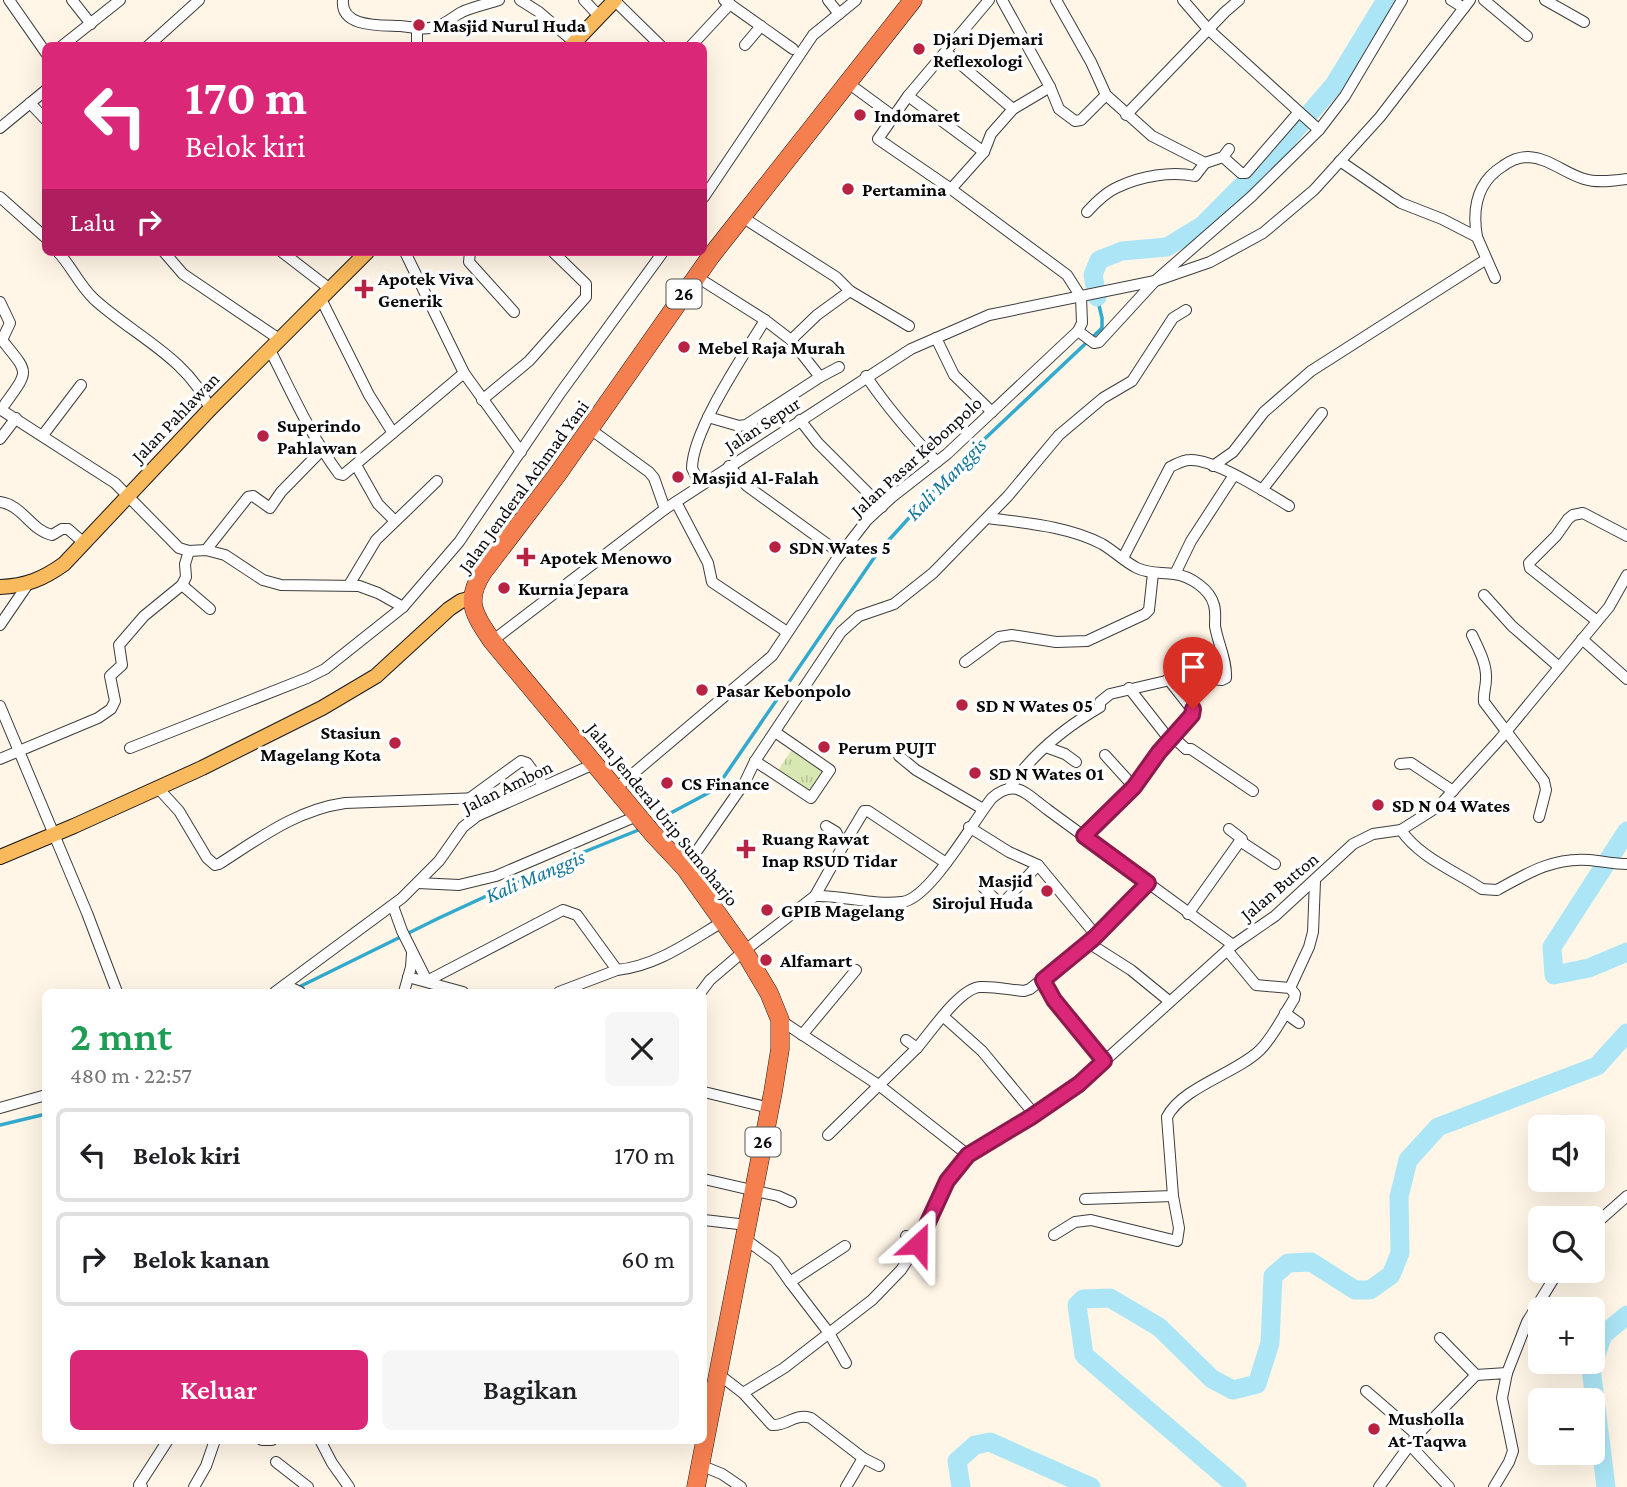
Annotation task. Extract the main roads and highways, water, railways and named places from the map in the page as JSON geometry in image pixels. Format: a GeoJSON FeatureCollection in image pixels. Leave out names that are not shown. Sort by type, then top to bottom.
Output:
{"type":"FeatureCollection","features":[{"type":"Feature","properties":{"kind":"highway","name":"Jalan Jenderal Achmad Yani"},"geometry":{"type":"LineString","coordinates":[[472,598],[474,585],[483,572],[590,429],[697,277],[913,0]]}},
{"type":"Feature","properties":{"kind":"highway","name":"Jalan Jenderal Urip Sumoharjo"},"geometry":{"type":"LineString","coordinates":[[472,598],[477,618],[492,641],[653,834],[685,868],[724,921],[769,993],[780,1020],[780,1049],[770,1108],[707,1427]]}},
{"type":"Feature","properties":{"kind":"highway","name":"Jalan Jenderal Urip Sumoharjo"},"geometry":{"type":"LineString","coordinates":[[696,1487],[704,1444]]}},
{"type":"Feature","properties":{"kind":"main road"},"geometry":{"type":"LineString","coordinates":[[574,42],[615,0]]}},
{"type":"Feature","properties":{"kind":"main road","name":"Jalan Pahlawan"},"geometry":{"type":"LineString","coordinates":[[0,587],[28,584],[44,578],[64,564],[210,409],[363,256]]}},
{"type":"Feature","properties":{"kind":"main road","name":"Jalan Jenderal Achmad Yani"},"geometry":{"type":"LineString","coordinates":[[0,857],[202,768],[354,690],[376,676],[449,609],[472,598]]}},
{"type":"Feature","properties":{"kind":"waterway","name":"Kali Manggis"},"geometry":{"type":"LineString","coordinates":[[1097,297],[1093,275],[1099,260],[1122,251],[1167,247],[1203,225],[1284,143],[1334,85],[1386,0]]}},
{"type":"Feature","properties":{"kind":"waterway","name":"Kali Manggis"},"geometry":{"type":"LineString","coordinates":[[650,824],[712,791],[719,784],[878,552],[958,464],[1102,328],[1097,297]]}},
{"type":"Feature","properties":{"kind":"waterway","name":"Kali Manggis"},"geometry":{"type":"LineString","coordinates":[[299,987],[564,860],[641,829]]}},
{"type":"Feature","properties":{"kind":"waterway"},"geometry":{"type":"LineString","coordinates":[[1627,831],[1552,947],[1554,975],[1589,968],[1627,952]]}},
{"type":"Feature","properties":{"kind":"waterway"},"geometry":{"type":"LineString","coordinates":[[1237,1487],[1084,1355],[1077,1305],[1083,1299],[1110,1298],[1159,1327],[1212,1379],[1233,1390],[1257,1384],[1270,1343],[1273,1276],[1288,1263],[1311,1262],[1355,1290],[1370,1290],[1391,1275],[1400,1253],[1399,1197],[1408,1160],[1438,1127],[1597,1066],[1627,1033]]}},
{"type":"Feature","properties":{"kind":"waterway","name":"Kali Manggis"},"geometry":{"type":"LineString","coordinates":[[0,1125],[42,1115]]}},
{"type":"Feature","properties":{"kind":"waterway"},"geometry":{"type":"LineString","coordinates":[[1606,1487],[1591,1368],[1603,1335],[1627,1315]]}},
{"type":"Feature","properties":{"kind":"waterway"},"geometry":{"type":"LineString","coordinates":[[961,1487],[957,1461],[975,1445],[990,1442],[1091,1487]]}},
{"type":"Feature","properties":{"kind":"place","name":"Masjid Nurul Huda"},"geometry":{"type":"Point","coordinates":[419,25]}},
{"type":"Feature","properties":{"kind":"place","name":"Djari Djemari Reflexologi"},"geometry":{"type":"Point","coordinates":[919,49]}},
{"type":"Feature","properties":{"kind":"place","name":"Indomaret"},"geometry":{"type":"Point","coordinates":[860,115]}},
{"type":"Feature","properties":{"kind":"place","name":"Pertamina"},"geometry":{"type":"Point","coordinates":[848,189]}},
{"type":"Feature","properties":{"kind":"place","name":"Apotek Viva Generik"},"geometry":{"type":"Point","coordinates":[364,289]}},
{"type":"Feature","properties":{"kind":"place","name":"Mebel Raja Murah"},"geometry":{"type":"Point","coordinates":[684,347]}},
{"type":"Feature","properties":{"kind":"place","name":"Superindo Pahlawan"},"geometry":{"type":"Point","coordinates":[263,436]}},
{"type":"Feature","properties":{"kind":"place","name":"Masjid Al-Falah"},"geometry":{"type":"Point","coordinates":[678,477]}},
{"type":"Feature","properties":{"kind":"place","name":"SDN Wates 5"},"geometry":{"type":"Point","coordinates":[775,547]}},
{"type":"Feature","properties":{"kind":"place","name":"Apotek Menowo"},"geometry":{"type":"Point","coordinates":[526,557]}},
{"type":"Feature","properties":{"kind":"place","name":"Kurnia Jepara"},"geometry":{"type":"Point","coordinates":[504,588]}},
{"type":"Feature","properties":{"kind":"place","name":"Pasar Kebonpolo"},"geometry":{"type":"Point","coordinates":[702,690]}},
{"type":"Feature","properties":{"kind":"place","name":"SD N Wates 05"},"geometry":{"type":"Point","coordinates":[962,705]}},
{"type":"Feature","properties":{"kind":"place","name":"Stasiun Magelang Kota"},"geometry":{"type":"Point","coordinates":[395,743]}},
{"type":"Feature","properties":{"kind":"place","name":"Perum PUJT"},"geometry":{"type":"Point","coordinates":[824,747]}},
{"type":"Feature","properties":{"kind":"place","name":"SD N Wates 01"},"geometry":{"type":"Point","coordinates":[975,773]}},
{"type":"Feature","properties":{"kind":"place","name":"CS Finance"},"geometry":{"type":"Point","coordinates":[667,783]}},
{"type":"Feature","properties":{"kind":"place","name":"SD N 04 Wates"},"geometry":{"type":"Point","coordinates":[1378,805]}},
{"type":"Feature","properties":{"kind":"place","name":"Ruang Rawat Inap RSUD Tidar"},"geometry":{"type":"Point","coordinates":[746,849]}},
{"type":"Feature","properties":{"kind":"place","name":"Masjid Sirojul Huda"},"geometry":{"type":"Point","coordinates":[1047,891]}},
{"type":"Feature","properties":{"kind":"place","name":"GPIB Magelang"},"geometry":{"type":"Point","coordinates":[767,910]}},
{"type":"Feature","properties":{"kind":"place","name":"Alfamart"},"geometry":{"type":"Point","coordinates":[766,960]}},
{"type":"Feature","properties":{"kind":"place","name":"Musholla At-Taqwa"},"geometry":{"type":"Point","coordinates":[1374,1429]}}]}
